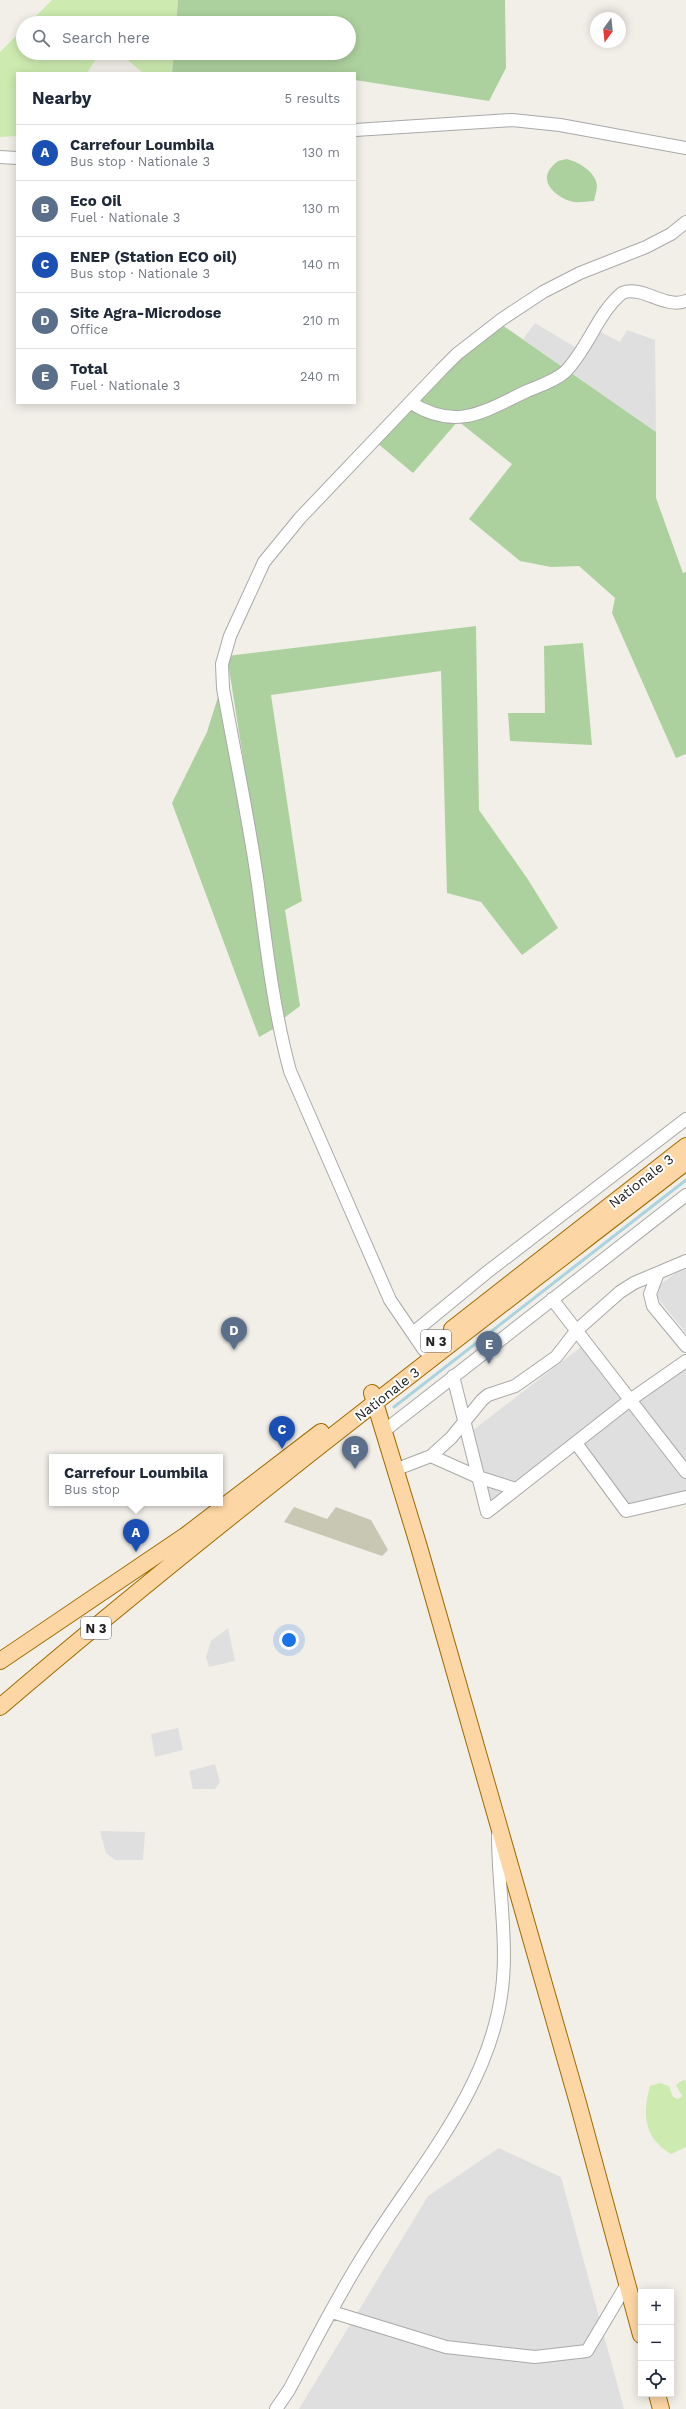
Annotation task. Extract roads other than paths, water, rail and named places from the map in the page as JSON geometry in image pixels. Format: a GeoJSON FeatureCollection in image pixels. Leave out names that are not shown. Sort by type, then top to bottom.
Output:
{"type":"FeatureCollection","features":[{"type":"Feature","properties":{"kind":"main road","name":"Nationale 3"},"geometry":{"type":"LineString","coordinates":[[0,1708],[373,1398],[424,1350],[686,1146]]}},
{"type":"Feature","properties":{"kind":"main road","name":"Nationale 3"},"geometry":{"type":"LineString","coordinates":[[0,1661],[185,1536],[373,1398],[686,1162]]}},
{"type":"Feature","properties":{"kind":"main road"},"geometry":{"type":"LineString","coordinates":[[373,1398],[397,1469],[498,1822],[638,2325]]}},
{"type":"Feature","properties":{"kind":"main road"},"geometry":{"type":"LineString","coordinates":[[658,2397],[661,2409]]}},
{"type":"Feature","properties":{"kind":"street"},"geometry":{"type":"LineString","coordinates":[[356,130],[525,121],[560,124],[686,148]]}},
{"type":"Feature","properties":{"kind":"street"},"geometry":{"type":"LineString","coordinates":[[0,157],[16,158]]}},
{"type":"Feature","properties":{"kind":"street"},"geometry":{"type":"LineString","coordinates":[[424,1350],[390,1300],[288,1065],[266,948],[259,891],[222,675],[222,664],[230,636],[264,562],[295,522],[457,354],[519,308],[580,274],[646,247],[671,234],[686,222]]}},
{"type":"Feature","properties":{"kind":"street"},"geometry":{"type":"LineString","coordinates":[[410,403],[427,413],[443,417],[466,417],[481,413],[565,372],[622,292],[634,292],[669,303],[686,301]]}},
{"type":"Feature","properties":{"kind":"street"},"geometry":{"type":"LineString","coordinates":[[413,1333],[486,1273],[686,1119]]}},
{"type":"Feature","properties":{"kind":"street"},"geometry":{"type":"LineString","coordinates":[[384,1431],[686,1195]]}},
{"type":"Feature","properties":{"kind":"street"},"geometry":{"type":"LineString","coordinates":[[397,1469],[431,1456],[442,1448],[488,1395],[515,1386],[556,1357],[577,1330],[620,1292],[634,1283],[686,1261]]}},
{"type":"Feature","properties":{"kind":"street"},"geometry":{"type":"LineString","coordinates":[[658,1273],[650,1294],[653,1306],[686,1346]]}},
{"type":"Feature","properties":{"kind":"street"},"geometry":{"type":"LineString","coordinates":[[552,1299],[686,1472]]}},
{"type":"Feature","properties":{"kind":"street"},"geometry":{"type":"LineString","coordinates":[[454,1376],[487,1512],[630,1400],[686,1361]]}},
{"type":"Feature","properties":{"kind":"street"},"geometry":{"type":"LineString","coordinates":[[576,1443],[626,1511],[686,1497]]}},
{"type":"Feature","properties":{"kind":"street"},"geometry":{"type":"LineString","coordinates":[[431,1456],[478,1478],[516,1489]]}},
{"type":"Feature","properties":{"kind":"street"},"geometry":{"type":"LineString","coordinates":[[276,2409],[363,2256],[430,2156],[467,2094],[484,2056],[502,1988],[503,1943],[498,1876],[498,1822]]}},
{"type":"Feature","properties":{"kind":"street"},"geometry":{"type":"LineString","coordinates":[[332,2312],[446,2347],[535,2357],[587,2351],[627,2284]]}},
{"type":"Feature","properties":{"kind":"waterway"},"geometry":{"type":"LineString","coordinates":[[394,1407],[686,1180]]}},
{"type":"Feature","properties":{"kind":"place","name":"Site Agra-Microdose"},"geometry":{"type":"Point","coordinates":[234,1350]}},
{"type":"Feature","properties":{"kind":"place","name":"Total"},"geometry":{"type":"Point","coordinates":[489,1364]}},
{"type":"Feature","properties":{"kind":"place","name":"ENEP (Station ECO oil)"},"geometry":{"type":"Point","coordinates":[282,1449]}},
{"type":"Feature","properties":{"kind":"place","name":"Eco Oil"},"geometry":{"type":"Point","coordinates":[355,1469]}},
{"type":"Feature","properties":{"kind":"place","name":"Carrefour Loumbila"},"geometry":{"type":"Point","coordinates":[136,1552]}}]}
